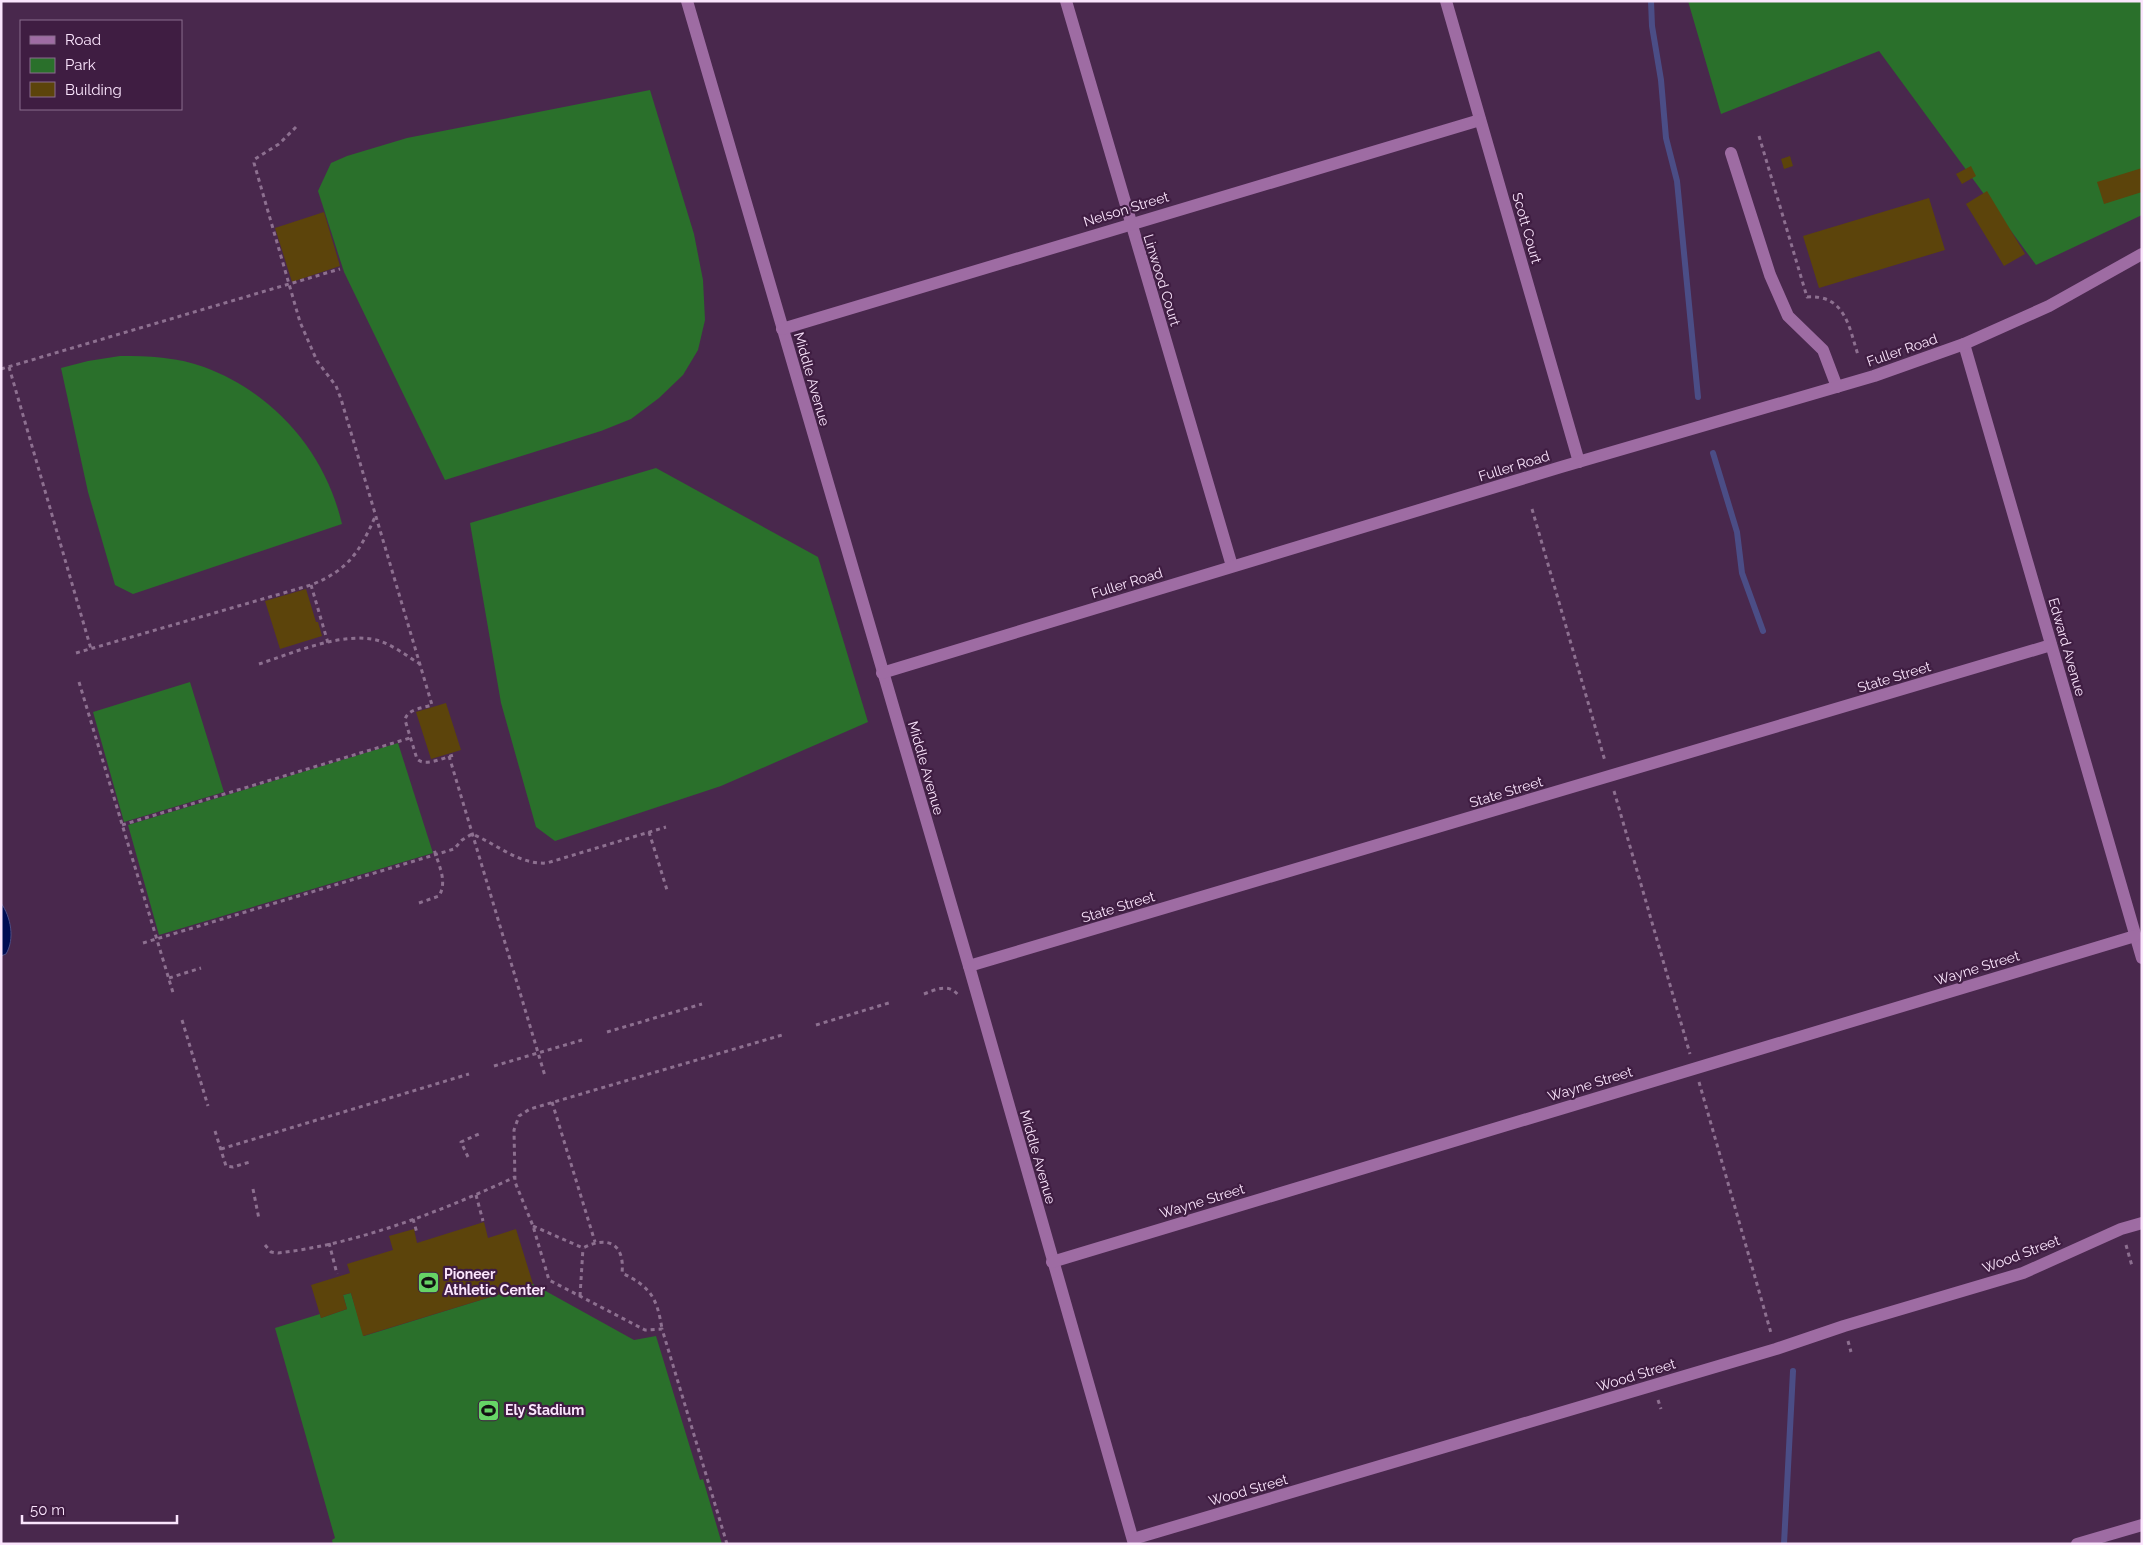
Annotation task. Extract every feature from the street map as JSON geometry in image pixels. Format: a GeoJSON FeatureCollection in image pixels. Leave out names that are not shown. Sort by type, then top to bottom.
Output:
{"type":"FeatureCollection","features":[{"type":"Feature","properties":{"kind":"street","name":"Middle Avenue"},"geometry":{"type":"LineString","coordinates":[[687,1],[969,966],[1052,1262],[1134,1542]]}},
{"type":"Feature","properties":{"kind":"street","name":"Linwood Court"},"geometry":{"type":"LineString","coordinates":[[1066,1],[1232,566]]}},
{"type":"Feature","properties":{"kind":"street","name":"Scott Court"},"geometry":{"type":"LineString","coordinates":[[1446,1],[1579,462]]}},
{"type":"Feature","properties":{"kind":"street","name":"Nelson Street"},"geometry":{"type":"LineString","coordinates":[[782,329],[1480,120]]}},
{"type":"Feature","properties":{"kind":"street"},"geometry":{"type":"LineString","coordinates":[[1731,153],[1770,275],[1788,316],[1823,350],[1837,387]]}},
{"type":"Feature","properties":{"kind":"street","name":"Fuller Road"},"geometry":{"type":"LineString","coordinates":[[882,673],[1579,462],[1837,387],[1964,344],[2049,306],[2142,254]]}},
{"type":"Feature","properties":{"kind":"street","name":"Edward Avenue"},"geometry":{"type":"LineString","coordinates":[[1964,344],[2142,958]]}},
{"type":"Feature","properties":{"kind":"street","name":"State Street"},"geometry":{"type":"LineString","coordinates":[[969,966],[2051,645]]}},
{"type":"Feature","properties":{"kind":"street","name":"Wayne Street"},"geometry":{"type":"LineString","coordinates":[[1052,1262],[2135,936]]}},
{"type":"Feature","properties":{"kind":"street","name":"Wood Street"},"geometry":{"type":"LineString","coordinates":[[1134,1542],[1776,1349],[1844,1326],[2023,1272],[2121,1229],[2142,1223]]}},
{"type":"Feature","properties":{"kind":"street"},"geometry":{"type":"LineString","coordinates":[[2077,1544],[2142,1525]]}},
{"type":"Feature","properties":{"kind":"path"},"geometry":{"type":"LineString","coordinates":[[296,128],[279,144],[258,156],[254,163],[300,322],[317,361],[336,386],[341,399],[432,705],[409,712],[406,716],[405,720],[416,759],[426,763],[454,755]]}},
{"type":"Feature","properties":{"kind":"path"},"geometry":{"type":"LineString","coordinates":[[1759,136],[1808,297],[1819,296],[1830,299],[1839,306],[1846,317],[1858,356]]}},
{"type":"Feature","properties":{"kind":"path"},"geometry":{"type":"LineString","coordinates":[[1,369],[340,269]]}},
{"type":"Feature","properties":{"kind":"path"},"geometry":{"type":"LineString","coordinates":[[9,367],[91,649]]}},
{"type":"Feature","properties":{"kind":"path"},"geometry":{"type":"LineString","coordinates":[[1532,509],[1606,764]]}},
{"type":"Feature","properties":{"kind":"path"},"geometry":{"type":"LineString","coordinates":[[76,653],[326,579],[352,560],[361,547],[376,516]]}},
{"type":"Feature","properties":{"kind":"path"},"geometry":{"type":"LineString","coordinates":[[311,585],[328,643]]}},
{"type":"Feature","properties":{"kind":"path"},"geometry":{"type":"LineString","coordinates":[[259,664],[341,639],[378,640],[420,664]]}},
{"type":"Feature","properties":{"kind":"path"},"geometry":{"type":"LineString","coordinates":[[79,682],[174,996]]}},
{"type":"Feature","properties":{"kind":"path"},"geometry":{"type":"LineString","coordinates":[[122,824],[410,738]]}},
{"type":"Feature","properties":{"kind":"path"},"geometry":{"type":"LineString","coordinates":[[449,756],[545,1076]]}},
{"type":"Feature","properties":{"kind":"path"},"geometry":{"type":"LineString","coordinates":[[1614,790],[1690,1055]]}},
{"type":"Feature","properties":{"kind":"path"},"geometry":{"type":"LineString","coordinates":[[472,834],[522,859],[540,864],[666,827]]}},
{"type":"Feature","properties":{"kind":"path"},"geometry":{"type":"LineString","coordinates":[[649,832],[667,890]]}},
{"type":"Feature","properties":{"kind":"path"},"geometry":{"type":"LineString","coordinates":[[143,943],[454,849],[462,840],[472,834]]}},
{"type":"Feature","properties":{"kind":"path"},"geometry":{"type":"LineString","coordinates":[[419,902],[439,896],[442,891],[444,883],[434,849]]}},
{"type":"Feature","properties":{"kind":"path"},"geometry":{"type":"LineString","coordinates":[[169,978],[201,968]]}},
{"type":"Feature","properties":{"kind":"path"},"geometry":{"type":"LineString","coordinates":[[924,994],[942,988],[949,988],[955,991],[961,998]]}},
{"type":"Feature","properties":{"kind":"path"},"geometry":{"type":"LineString","coordinates":[[816,1025],[892,1002]]}},
{"type":"Feature","properties":{"kind":"path"},"geometry":{"type":"LineString","coordinates":[[607,1032],[702,1004]]}},
{"type":"Feature","properties":{"kind":"path"},"geometry":{"type":"LineString","coordinates":[[182,1020],[208,1106]]}},
{"type":"Feature","properties":{"kind":"path"},"geometry":{"type":"LineString","coordinates":[[662,1329],[645,1330],[549,1280],[533,1226],[515,1182],[515,1122],[524,1111],[782,1035]]}},
{"type":"Feature","properties":{"kind":"path"},"geometry":{"type":"LineString","coordinates":[[494,1066],[582,1040]]}},
{"type":"Feature","properties":{"kind":"path"},"geometry":{"type":"LineString","coordinates":[[220,1149],[469,1074]]}},
{"type":"Feature","properties":{"kind":"path"},"geometry":{"type":"LineString","coordinates":[[1699,1082],[1772,1334]]}},
{"type":"Feature","properties":{"kind":"path"},"geometry":{"type":"LineString","coordinates":[[552,1102],[595,1242]]}},
{"type":"Feature","properties":{"kind":"path"},"geometry":{"type":"LineString","coordinates":[[215,1131],[226,1166],[233,1167],[250,1162]]}},
{"type":"Feature","properties":{"kind":"path"},"geometry":{"type":"LineString","coordinates":[[468,1157],[461,1142],[481,1134]]}},
{"type":"Feature","properties":{"kind":"path"},"geometry":{"type":"LineString","coordinates":[[265,1245],[271,1252],[278,1253],[329,1244],[413,1219],[476,1195],[515,1177]]}},
{"type":"Feature","properties":{"kind":"path"},"geometry":{"type":"LineString","coordinates":[[253,1189],[259,1219]]}},
{"type":"Feature","properties":{"kind":"path"},"geometry":{"type":"LineString","coordinates":[[476,1195],[484,1221]]}},
{"type":"Feature","properties":{"kind":"path"},"geometry":{"type":"LineString","coordinates":[[413,1219],[417,1233]]}},
{"type":"Feature","properties":{"kind":"path"},"geometry":{"type":"LineString","coordinates":[[533,1226],[583,1248]]}},
{"type":"Feature","properties":{"kind":"path"},"geometry":{"type":"LineString","coordinates":[[2121,1229],[2132,1266]]}},
{"type":"Feature","properties":{"kind":"path"},"geometry":{"type":"LineString","coordinates":[[583,1248],[595,1242],[606,1242],[615,1246],[621,1254],[623,1263],[622,1273],[646,1287],[654,1297],[727,1544]]}},
{"type":"Feature","properties":{"kind":"path"},"geometry":{"type":"LineString","coordinates":[[329,1244],[337,1274]]}},
{"type":"Feature","properties":{"kind":"path"},"geometry":{"type":"LineString","coordinates":[[580,1296],[583,1248]]}},
{"type":"Feature","properties":{"kind":"green space"},"geometry":{"type":"Polygon","coordinates":[[[1688,1],[2142,1],[2142,215],[2036,265],[1879,51],[1721,114],[1688,1]]]}},
{"type":"Feature","properties":{"kind":"green space"},"geometry":{"type":"Polygon","coordinates":[[[650,90],[694,234],[703,280],[705,320],[698,350],[683,375],[659,398],[631,419],[601,431],[445,480],[344,272],[318,191],[331,163],[347,156],[407,138],[650,90]]]}},
{"type":"Feature","properties":{"kind":"green space"},"geometry":{"type":"Polygon","coordinates":[[[120,356],[141,356],[183,361],[204,367],[229,378],[253,392],[293,428],[309,450],[323,473],[334,498],[342,524],[133,594],[115,585],[88,492],[61,368],[120,356]]]}},
{"type":"Feature","properties":{"kind":"green space"},"geometry":{"type":"Polygon","coordinates":[[[656,468],[818,557],[868,722],[721,786],[555,841],[536,827],[501,703],[470,523],[656,468]]]}},
{"type":"Feature","properties":{"kind":"green space"},"geometry":{"type":"Polygon","coordinates":[[[190,682],[224,792],[124,822],[93,712],[190,682]]]}},
{"type":"Feature","properties":{"kind":"green space"},"geometry":{"type":"Polygon","coordinates":[[[398,743],[433,853],[159,935],[128,825],[398,743]]]}},
{"type":"Feature","properties":{"kind":"green space","name":"Ely Stadium"},"geometry":{"type":"Polygon","coordinates":[[[533,1284],[634,1340],[656,1336],[700,1480],[703,1479],[722,1544],[333,1544],[332,1540],[335,1538],[275,1328],[320,1314],[321,1318],[347,1309],[343,1295],[351,1293],[364,1336],[533,1284]]]}},
{"type":"Feature","properties":{"kind":"shaded area"},"geometry":{"type":"Polygon","coordinates":[[[1,903],[9,921],[11,935],[9,948],[6,954],[1,956],[1,903]]]}},
{"type":"Feature","properties":{"kind":"building"},"geometry":{"type":"Polygon","coordinates":[[[1790,156],[1793,166],[1784,169],[1781,159],[1790,156]]]}},
{"type":"Feature","properties":{"kind":"building"},"geometry":{"type":"Polygon","coordinates":[[[1971,166],[1976,176],[1962,184],[1956,174],[1971,166]]]}},
{"type":"Feature","properties":{"kind":"building"},"geometry":{"type":"Polygon","coordinates":[[[2142,168],[2142,192],[2104,204],[2097,182],[2142,168]]]}},
{"type":"Feature","properties":{"kind":"building"},"geometry":{"type":"Polygon","coordinates":[[[1987,191],[2025,254],[2004,266],[1966,204],[1987,191]]]}},
{"type":"Feature","properties":{"kind":"building"},"geometry":{"type":"Polygon","coordinates":[[[1929,198],[1945,250],[1819,288],[1803,236],[1929,198]]]}},
{"type":"Feature","properties":{"kind":"building"},"geometry":{"type":"Polygon","coordinates":[[[324,212],[340,266],[292,282],[275,228],[324,212]]]}},
{"type":"Feature","properties":{"kind":"building"},"geometry":{"type":"Polygon","coordinates":[[[306,589],[322,636],[280,649],[265,601],[306,589]]]}},
{"type":"Feature","properties":{"kind":"building"},"geometry":{"type":"Polygon","coordinates":[[[446,703],[461,750],[431,759],[416,712],[446,703]]]}},
{"type":"Feature","properties":{"kind":"building"},"geometry":{"type":"Polygon","coordinates":[[[484,1222],[488,1238],[516,1229],[533,1284],[363,1336],[351,1293],[343,1295],[347,1309],[321,1318],[311,1285],[350,1273],[347,1264],[393,1250],[389,1236],[414,1229],[417,1243],[484,1222]]]}},
{"type":"Feature","properties":{"kind":"waterway"},"geometry":{"type":"LineString","coordinates":[[1651,1],[1652,26],[1661,80],[1666,138],[1677,181],[1698,397]]}},
{"type":"Feature","properties":{"kind":"waterway"},"geometry":{"type":"LineString","coordinates":[[1713,453],[1737,532],[1742,573],[1763,631]]}},
{"type":"Feature","properties":{"kind":"waterway"},"geometry":{"type":"LineString","coordinates":[[1784,1544],[1793,1371]]}},
{"type":"Feature","properties":{"kind":"place","name":"Pioneer Athletic Center"},"geometry":{"type":"Point","coordinates":[428,1282]}},
{"type":"Feature","properties":{"kind":"place","name":"Ely Stadium"},"geometry":{"type":"Point","coordinates":[489,1410]}}]}
